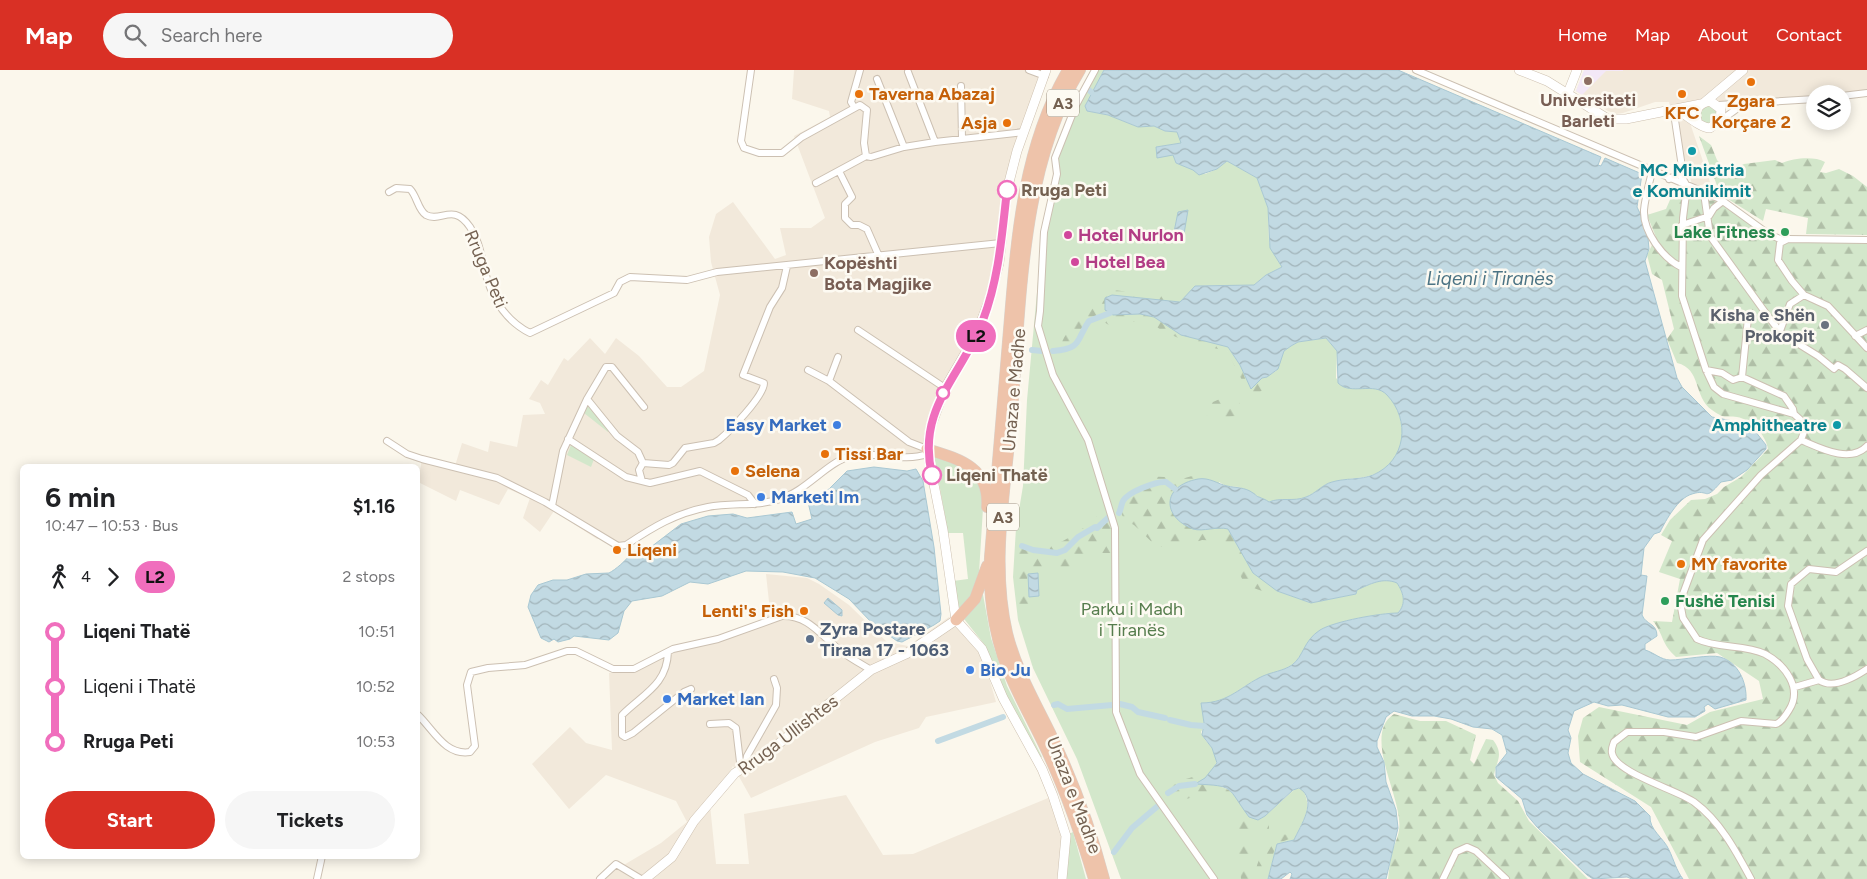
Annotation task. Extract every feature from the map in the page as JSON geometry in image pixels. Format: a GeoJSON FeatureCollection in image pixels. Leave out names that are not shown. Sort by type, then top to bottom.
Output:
{"type":"FeatureCollection","features":[{"type":"Feature","properties":{"kind":"highway"},"geometry":{"type":"LineString","coordinates":[[1044,125],[1044,110],[1061,70]]}},
{"type":"Feature","properties":{"kind":"highway","name":"Unaza e Madhe"},"geometry":{"type":"LineString","coordinates":[[1068,70],[1044,125],[1030,169],[1018,233],[990,560],[992,610],[1001,651],[1014,685],[1047,749],[1063,787],[1077,823],[1094,879]]}},
{"type":"Feature","properties":{"kind":"highway","name":"Unaza e Madhe"},"geometry":{"type":"LineString","coordinates":[[1080,70],[1064,99],[1050,139],[1036,188],[1028,230],[1001,534],[1000,588],[1006,630],[1014,657],[1072,781],[1104,879]]}},
{"type":"Feature","properties":{"kind":"highway"},"geometry":{"type":"LineString","coordinates":[[1050,139],[1057,130],[1068,102],[1088,70]]}},
{"type":"Feature","properties":{"kind":"highway"},"geometry":{"type":"LineString","coordinates":[[927,452],[972,467],[982,477],[987,492],[985,547],[990,560],[975,599],[956,620]]}},
{"type":"Feature","properties":{"kind":"street"},"geometry":{"type":"LineString","coordinates":[[751,70],[742,145],[753,152],[782,153],[802,136],[860,105],[866,107],[864,144],[866,156]]}},
{"type":"Feature","properties":{"kind":"street"},"geometry":{"type":"LineString","coordinates":[[854,107],[851,102],[860,70]]}},
{"type":"Feature","properties":{"kind":"street"},"geometry":{"type":"LineString","coordinates":[[1029,70],[1045,73],[1016,151],[1007,190],[996,279],[983,320],[966,354],[945,388],[931,426],[927,452],[943,530],[956,620],[982,649],[1003,698],[1042,769],[1066,836],[1062,879]]}},
{"type":"Feature","properties":{"kind":"street"},"geometry":{"type":"LineString","coordinates":[[1095,70],[1065,129],[1054,162],[1056,174],[1044,232],[1038,326],[1053,375],[1088,440],[1115,528],[1116,712],[1140,774],[1214,879]]}},
{"type":"Feature","properties":{"kind":"street"},"geometry":{"type":"LineString","coordinates":[[1416,70],[1723,201],[1767,233],[1782,240],[1829,238],[1867,240]]}},
{"type":"Feature","properties":{"kind":"street"},"geometry":{"type":"LineString","coordinates":[[1519,70],[1547,80],[1602,116],[1613,120],[1703,103],[1717,105],[1806,100]]}},
{"type":"Feature","properties":{"kind":"street"},"geometry":{"type":"LineString","coordinates":[[1568,93],[1577,70]]}},
{"type":"Feature","properties":{"kind":"street"},"geometry":{"type":"LineString","coordinates":[[1696,120],[1696,111],[1703,103],[1743,70]]}},
{"type":"Feature","properties":{"kind":"street"},"geometry":{"type":"LineString","coordinates":[[908,72],[935,142]]}},
{"type":"Feature","properties":{"kind":"street"},"geometry":{"type":"LineString","coordinates":[[877,78],[904,147]]}},
{"type":"Feature","properties":{"kind":"street"},"geometry":{"type":"LineString","coordinates":[[961,86],[962,139]]}},
{"type":"Feature","properties":{"kind":"street"},"geometry":{"type":"LineString","coordinates":[[1717,92],[1717,105],[1722,113],[1720,121]]}},
{"type":"Feature","properties":{"kind":"street"},"geometry":{"type":"LineString","coordinates":[[1851,95],[1867,92]]}},
{"type":"Feature","properties":{"kind":"street"},"geometry":{"type":"LineString","coordinates":[[1677,109],[1706,128],[1714,127],[1743,104]]}},
{"type":"Feature","properties":{"kind":"street"},"geometry":{"type":"LineString","coordinates":[[1675,120],[1682,167],[1680,174],[1687,186],[1682,225],[1682,296],[1706,370],[1714,387],[1720,393],[1794,414],[1804,423],[1805,429],[1802,440],[1756,480],[1703,540],[1680,607],[1682,618],[1697,639],[1767,655],[1787,674],[1795,687],[1792,704],[1776,724],[1740,721],[1696,737],[1664,732],[1628,732],[1619,737],[1612,748],[1612,754],[1619,764],[1694,801],[1717,824],[1734,847],[1751,879]]}},
{"type":"Feature","properties":{"kind":"street"},"geometry":{"type":"LineString","coordinates":[[816,183],[866,156],[874,157],[904,147],[935,142],[1024,132]]}},
{"type":"Feature","properties":{"kind":"street"},"geometry":{"type":"LineString","coordinates":[[839,171],[852,197],[845,204],[846,218],[852,225],[859,225],[867,229],[878,254]]}},
{"type":"Feature","properties":{"kind":"street"},"geometry":{"type":"LineString","coordinates":[[1652,172],[1644,209],[1645,217],[1654,239],[1665,256],[1681,267]]}},
{"type":"Feature","properties":{"kind":"street"},"geometry":{"type":"LineString","coordinates":[[1669,179],[1680,174]]}},
{"type":"Feature","properties":{"kind":"street","name":"Rruga Peti"},"geometry":{"type":"LineString","coordinates":[[389,192],[396,188],[410,189],[416,195],[424,214],[428,216],[450,214],[463,219],[481,248],[487,278],[499,308],[515,324],[530,333],[614,293],[620,282],[630,277],[687,280],[717,272],[787,266],[878,254],[1001,243]]}},
{"type":"Feature","properties":{"kind":"street"},"geometry":{"type":"LineString","coordinates":[[1704,193],[1710,236],[1780,332],[1818,356],[1834,369],[1838,365],[1845,368],[1867,388]]}},
{"type":"Feature","properties":{"kind":"street"},"geometry":{"type":"LineString","coordinates":[[1682,225],[1707,217],[1723,201]]}},
{"type":"Feature","properties":{"kind":"street"},"geometry":{"type":"LineString","coordinates":[[1782,240],[1778,252],[1778,260],[1784,270],[1804,295],[1828,306],[1867,348]]}},
{"type":"Feature","properties":{"kind":"street"},"geometry":{"type":"LineString","coordinates":[[643,463],[669,465],[673,463],[685,448],[714,443],[748,410],[764,388],[764,383],[744,375],[770,308],[782,288],[787,266]]}},
{"type":"Feature","properties":{"kind":"street"},"geometry":{"type":"LineString","coordinates":[[1780,332],[1790,304],[1804,295]]}},
{"type":"Feature","properties":{"kind":"street"},"geometry":{"type":"LineString","coordinates":[[1742,378],[1748,318]]}},
{"type":"Feature","properties":{"kind":"street"},"geometry":{"type":"LineString","coordinates":[[858,330],[945,388]]}},
{"type":"Feature","properties":{"kind":"street"},"geometry":{"type":"LineString","coordinates":[[1855,336],[1867,330]]}},
{"type":"Feature","properties":{"kind":"street"},"geometry":{"type":"LineString","coordinates":[[829,381],[838,357]]}},
{"type":"Feature","properties":{"kind":"street"},"geometry":{"type":"LineString","coordinates":[[552,506],[561,456],[587,399],[604,369],[610,365],[644,407]]}},
{"type":"Feature","properties":{"kind":"street"},"geometry":{"type":"LineString","coordinates":[[808,370],[829,381],[898,435],[927,452]]}},
{"type":"Feature","properties":{"kind":"street"},"geometry":{"type":"LineString","coordinates":[[1706,370],[1722,373],[1732,380],[1742,378],[1784,396],[1793,409],[1794,414]]}},
{"type":"Feature","properties":{"kind":"street"},"geometry":{"type":"LineString","coordinates":[[587,399],[618,436],[638,452],[643,463]]}},
{"type":"Feature","properties":{"kind":"street"},"geometry":{"type":"LineString","coordinates":[[568,439],[620,474],[642,481],[656,482],[700,471],[748,495],[755,504]]}},
{"type":"Feature","properties":{"kind":"street"},"geometry":{"type":"LineString","coordinates":[[1802,440],[1834,453],[1849,455],[1861,451],[1867,446]]}},
{"type":"Feature","properties":{"kind":"street"},"geometry":{"type":"LineString","coordinates":[[387,441],[407,454],[497,478],[552,506],[614,544],[623,546],[667,518],[708,506],[769,502],[792,494],[847,457],[872,455],[916,457],[927,452]]}},
{"type":"Feature","properties":{"kind":"street"},"geometry":{"type":"LineString","coordinates":[[642,481],[638,470],[643,463]]}},
{"type":"Feature","properties":{"kind":"street"},"geometry":{"type":"LineString","coordinates":[[1867,552],[1836,572],[1809,569],[1791,584],[1788,606],[1807,659],[1820,680],[1826,684],[1844,681],[1867,669]]}},
{"type":"Feature","properties":{"kind":"street"},"geometry":{"type":"LineString","coordinates":[[420,717],[446,746],[458,751],[470,752],[475,746],[467,685],[471,672],[488,668],[525,665],[567,651],[576,651],[613,669],[630,670],[642,667],[668,652],[728,636],[775,617],[792,616],[807,621],[839,650],[871,670]]}},
{"type":"Feature","properties":{"kind":"street","name":"Rruga Ullishtes"},"geometry":{"type":"LineString","coordinates":[[646,879],[672,856],[694,820],[735,773],[871,670],[906,654],[956,620]]}},
{"type":"Feature","properties":{"kind":"street"},"geometry":{"type":"LineString","coordinates":[[668,652],[667,665],[660,680],[622,715],[622,735],[633,734],[684,692],[691,689]]}},
{"type":"Feature","properties":{"kind":"street"},"geometry":{"type":"LineString","coordinates":[[744,768],[747,756],[776,705],[777,688],[774,679]]}},
{"type":"Feature","properties":{"kind":"street"},"geometry":{"type":"LineString","coordinates":[[1795,687],[1820,680]]}},
{"type":"Feature","properties":{"kind":"street"},"geometry":{"type":"LineString","coordinates":[[710,724],[729,723],[736,728],[740,762],[744,768]]}},
{"type":"Feature","properties":{"kind":"street"},"geometry":{"type":"LineString","coordinates":[[1443,879],[1456,852],[1468,847],[1476,850],[1506,879]]}},
{"type":"Feature","properties":{"kind":"street"},"geometry":{"type":"LineString","coordinates":[[321,859],[318,876],[324,879]]}},
{"type":"Feature","properties":{"kind":"street"},"geometry":{"type":"LineString","coordinates":[[600,879],[616,864],[641,879]]}},
{"type":"Feature","properties":{"kind":"shaded area"},"geometry":{"type":"Polygon","coordinates":[[[794,70],[1046,70],[1017,151],[989,301],[949,381],[927,454],[847,457],[780,499],[709,506],[673,517],[626,545],[607,539],[597,539],[554,511],[540,532],[523,518],[530,498],[508,489],[499,505],[460,490],[456,501],[420,483],[422,459],[455,466],[462,443],[488,452],[490,441],[517,447],[523,415],[545,414],[540,403],[529,399],[541,380],[548,385],[564,358],[568,361],[590,338],[605,354],[616,338],[639,356],[667,387],[681,387],[704,371],[720,295],[711,262],[709,237],[716,214],[733,202],[775,259],[786,255],[780,228],[811,228],[825,218],[794,136],[830,117],[829,111],[792,99],[794,70]]]}},
{"type":"Feature","properties":{"kind":"shaded area","name":"Universiteti Barleti"},"geometry":{"type":"Polygon","coordinates":[[[1584,70],[1623,71],[1606,71],[1582,95],[1576,91],[1584,70]]]}},
{"type":"Feature","properties":{"kind":"shaded area"},"geometry":{"type":"Polygon","coordinates":[[[1585,70],[1867,70],[1867,90],[1851,92],[1851,85],[1806,85],[1806,96],[1718,105],[1689,120],[1710,182],[1693,188],[1669,102],[1655,102],[1616,114],[1576,91],[1585,70]]]}},
{"type":"Feature","properties":{"kind":"shaded area"},"geometry":{"type":"Polygon","coordinates":[[[766,574],[807,578],[819,584],[849,605],[887,642],[908,646],[949,617],[981,650],[996,702],[926,717],[919,728],[875,742],[751,798],[733,766],[710,805],[716,864],[749,864],[744,814],[846,795],[883,855],[913,854],[1053,796],[1063,820],[1062,879],[600,879],[661,843],[687,822],[676,801],[606,775],[569,809],[532,764],[570,727],[586,743],[612,750],[609,673],[640,670],[666,656],[765,618],[770,611],[766,574]]]}},
{"type":"Feature","properties":{"kind":"green space","name":"Parku i Madh i Tiranës"},"geometry":{"type":"Polygon","coordinates":[[[1096,70],[1104,70],[1085,106],[1087,111],[1108,115],[1138,127],[1154,126],[1165,131],[1177,132],[1182,143],[1156,147],[1173,155],[1176,163],[1205,174],[1217,169],[1227,161],[1257,178],[1268,208],[1269,242],[1282,267],[1266,275],[1254,285],[1195,286],[1190,292],[1125,316],[1135,314],[1222,345],[1256,383],[1276,371],[1284,351],[1291,346],[1298,342],[1326,338],[1337,351],[1336,378],[1346,388],[1371,388],[1384,392],[1394,403],[1398,411],[1402,429],[1402,445],[1399,452],[1384,469],[1372,475],[1329,483],[1309,496],[1269,502],[1239,487],[1226,486],[1219,482],[1220,527],[1277,591],[1311,603],[1356,594],[1357,590],[1387,580],[1397,582],[1403,598],[1401,609],[1398,613],[1358,618],[1321,630],[1307,643],[1300,656],[1290,666],[1257,679],[1220,701],[1203,703],[1204,726],[1201,732],[1215,753],[1216,764],[1213,771],[1220,785],[1238,807],[1258,820],[1296,788],[1303,790],[1306,797],[1307,810],[1303,822],[1294,840],[1277,844],[1268,879],[1121,879],[1077,759],[1033,668],[1018,620],[1013,577],[1016,528],[1023,486],[1027,400],[1044,217],[1056,164],[1071,118],[1096,70]]]}},
{"type":"Feature","properties":{"kind":"green space"},"geometry":{"type":"Polygon","coordinates":[[[1708,106],[1714,109],[1717,115],[1714,121],[1708,124],[1702,121],[1699,115],[1702,109],[1708,106]]]}},
{"type":"Feature","properties":{"kind":"green space"},"geometry":{"type":"Polygon","coordinates":[[[1699,136],[1711,145],[1717,160],[1725,169],[1732,170],[1744,164],[1775,160],[1782,163],[1810,158],[1825,162],[1820,172],[1826,173],[1839,169],[1853,176],[1867,187],[1867,235],[1806,234],[1808,218],[1766,209],[1763,221],[1720,194],[1699,136]]]}},
{"type":"Feature","properties":{"kind":"green space"},"geometry":{"type":"Polygon","coordinates":[[[1676,186],[1707,201],[1715,200],[1770,237],[1867,242],[1867,879],[1689,879],[1651,807],[1580,762],[1578,736],[1583,718],[1599,707],[1687,725],[1710,712],[1763,699],[1759,681],[1717,653],[1676,657],[1665,644],[1653,621],[1672,622],[1680,579],[1659,572],[1672,541],[1661,535],[1670,520],[1691,500],[1705,499],[1717,494],[1724,487],[1741,477],[1768,449],[1761,433],[1752,424],[1742,418],[1720,415],[1706,404],[1690,371],[1685,366],[1677,363],[1667,339],[1674,329],[1662,280],[1652,274],[1647,255],[1656,237],[1647,215],[1666,209],[1676,186]]]}},
{"type":"Feature","properties":{"kind":"green space"},"geometry":{"type":"Polygon","coordinates":[[[1189,288],[1190,292],[1180,302],[1112,295],[1105,310],[1113,315],[1140,314],[1154,317],[1181,335],[1228,347],[1240,365],[1246,381],[1256,383],[1262,378],[1267,377],[1263,390],[1255,395],[1247,390],[1227,351],[1187,342],[1161,330],[1150,322],[1120,322],[1112,327],[1104,322],[1068,356],[1063,357],[1060,353],[1064,337],[1097,295],[1113,290],[1173,297],[1189,288]]]}},
{"type":"Feature","properties":{"kind":"green space"},"geometry":{"type":"Polygon","coordinates":[[[1236,392],[1243,415],[1214,419],[1207,416],[1206,405],[1236,392]]]}},
{"type":"Feature","properties":{"kind":"green space"},"geometry":{"type":"Polygon","coordinates":[[[586,407],[591,407],[609,429],[608,432],[584,413],[586,407]]]}},
{"type":"Feature","properties":{"kind":"green space"},"geometry":{"type":"Polygon","coordinates":[[[571,445],[594,459],[591,467],[567,455],[571,445]]]}},
{"type":"Feature","properties":{"kind":"green space"},"geometry":{"type":"Polygon","coordinates":[[[934,455],[967,467],[984,492],[979,573],[991,638],[1007,686],[1042,757],[1040,758],[1009,701],[984,644],[957,610],[953,581],[968,579],[963,533],[948,533],[934,455]]]}},
{"type":"Feature","properties":{"kind":"green space"},"geometry":{"type":"Polygon","coordinates":[[[1199,474],[1208,479],[1181,485],[1169,496],[1195,529],[1220,527],[1228,529],[1253,573],[1277,591],[1265,592],[1245,585],[1224,541],[1202,540],[1177,549],[1156,546],[1134,525],[1124,520],[1117,501],[1143,476],[1185,478],[1199,474]]]}},
{"type":"Feature","properties":{"kind":"green space"},"geometry":{"type":"Polygon","coordinates":[[[1105,506],[1112,525],[1114,553],[1085,553],[1068,568],[1045,569],[1027,574],[1029,616],[1023,619],[1017,591],[1019,542],[1038,547],[1057,544],[1089,524],[1105,506]]]}},
{"type":"Feature","properties":{"kind":"green space"},"geometry":{"type":"Polygon","coordinates":[[[1394,714],[1420,721],[1446,721],[1476,735],[1470,760],[1474,764],[1486,739],[1493,740],[1499,753],[1494,775],[1498,783],[1518,801],[1529,821],[1588,879],[1388,879],[1392,852],[1399,830],[1399,817],[1382,752],[1382,737],[1385,724],[1394,714]]]}},
{"type":"Feature","properties":{"kind":"green space"},"geometry":{"type":"Polygon","coordinates":[[[1213,771],[1196,784],[1217,786],[1230,791],[1240,801],[1250,819],[1269,823],[1269,829],[1252,830],[1249,842],[1258,844],[1251,856],[1250,877],[1255,874],[1258,862],[1268,845],[1283,834],[1288,835],[1289,839],[1276,844],[1273,855],[1260,879],[1241,879],[1237,844],[1237,820],[1230,801],[1217,790],[1183,800],[1170,797],[1167,789],[1179,781],[1213,771]]]}},
{"type":"Feature","properties":{"kind":"green space"},"geometry":{"type":"Polygon","coordinates":[[[1073,832],[1086,879],[1065,879],[1069,834],[1073,832]]]}},
{"type":"Feature","properties":{"kind":"water","name":"Liqeni i Tiranës"},"geometry":{"type":"Polygon","coordinates":[[[1104,70],[1398,70],[1601,157],[1598,165],[1601,166],[1605,158],[1642,174],[1637,207],[1647,228],[1649,249],[1645,261],[1677,378],[1682,387],[1712,417],[1738,422],[1755,431],[1766,445],[1766,449],[1747,470],[1732,480],[1721,482],[1709,493],[1687,496],[1677,505],[1660,532],[1654,534],[1644,548],[1641,575],[1647,576],[1642,615],[1657,632],[1657,636],[1645,644],[1645,650],[1667,660],[1710,656],[1720,657],[1732,663],[1740,674],[1745,686],[1746,700],[1715,709],[1708,704],[1704,707],[1705,711],[1695,717],[1668,717],[1622,705],[1608,706],[1594,702],[1574,711],[1568,730],[1571,738],[1568,753],[1571,763],[1583,774],[1635,801],[1650,816],[1654,830],[1667,846],[1683,879],[1632,879],[1627,877],[1593,879],[1587,875],[1537,827],[1527,815],[1522,799],[1496,777],[1496,767],[1507,753],[1502,735],[1492,729],[1473,727],[1451,719],[1434,716],[1412,716],[1394,711],[1386,717],[1377,741],[1377,747],[1384,762],[1386,782],[1396,810],[1398,828],[1386,879],[1290,879],[1292,874],[1290,872],[1281,879],[1268,879],[1277,844],[1294,840],[1303,821],[1308,806],[1308,799],[1305,793],[1299,788],[1293,790],[1265,816],[1258,820],[1249,817],[1233,793],[1224,787],[1195,784],[1205,778],[1217,763],[1212,748],[1202,735],[1204,723],[1201,703],[1227,697],[1263,676],[1292,665],[1314,634],[1320,630],[1358,618],[1398,613],[1401,609],[1403,598],[1397,583],[1392,581],[1377,582],[1357,590],[1356,594],[1311,603],[1277,591],[1253,573],[1228,529],[1201,530],[1193,529],[1183,524],[1171,510],[1170,502],[1172,495],[1177,488],[1186,483],[1202,479],[1247,490],[1269,502],[1309,496],[1329,483],[1368,477],[1384,469],[1398,450],[1402,428],[1400,416],[1395,405],[1382,391],[1369,388],[1343,387],[1338,383],[1337,351],[1326,338],[1298,342],[1291,346],[1284,351],[1278,369],[1267,377],[1262,378],[1251,389],[1240,365],[1228,347],[1181,335],[1154,317],[1140,314],[1113,315],[1105,310],[1105,298],[1112,295],[1180,302],[1195,286],[1254,285],[1266,275],[1282,267],[1270,248],[1268,208],[1257,178],[1227,161],[1217,169],[1199,175],[1193,170],[1176,163],[1173,155],[1157,158],[1156,147],[1181,143],[1177,132],[1165,131],[1154,126],[1138,127],[1108,115],[1087,111],[1085,106],[1104,70]]]}},
{"type":"Feature","properties":{"kind":"water"},"geometry":{"type":"Polygon","coordinates":[[[1188,210],[1183,240],[1173,238],[1171,235],[1174,232],[1178,212],[1188,210]]]}},
{"type":"Feature","properties":{"kind":"water"},"geometry":{"type":"Polygon","coordinates":[[[874,467],[907,471],[916,469],[923,481],[934,547],[941,614],[940,621],[902,642],[897,641],[872,623],[849,599],[815,578],[783,572],[746,571],[708,584],[690,582],[662,596],[632,601],[624,611],[618,633],[609,640],[574,636],[558,642],[554,639],[549,642],[541,638],[528,607],[531,595],[538,585],[553,580],[567,580],[586,574],[609,573],[627,559],[631,553],[651,547],[681,524],[708,516],[733,514],[747,518],[792,512],[796,524],[812,519],[808,502],[829,489],[847,471],[874,467]]]}},
{"type":"Feature","properties":{"kind":"water"},"geometry":{"type":"Polygon","coordinates":[[[1038,573],[1039,596],[1029,597],[1028,574],[1038,573]]]}},
{"type":"Feature","properties":{"kind":"water"},"geometry":{"type":"Polygon","coordinates":[[[828,598],[842,610],[842,616],[838,615],[824,603],[828,598]]]}},
{"type":"Feature","properties":{"kind":"waterway"},"geometry":{"type":"LineString","coordinates":[[1053,351],[1063,350],[1074,345],[1089,321],[1110,313]]}},
{"type":"Feature","properties":{"kind":"waterway"},"geometry":{"type":"LineString","coordinates":[[1032,350],[1042,351]]}},
{"type":"Feature","properties":{"kind":"waterway"},"geometry":{"type":"LineString","coordinates":[[1119,513],[1123,501],[1130,494],[1143,488],[1156,483],[1166,482],[1175,489]]}},
{"type":"Feature","properties":{"kind":"waterway"},"geometry":{"type":"LineString","coordinates":[[1022,546],[1033,550],[1057,553],[1065,550],[1078,537],[1095,527],[1097,528],[1109,517]]}},
{"type":"Feature","properties":{"kind":"waterway"},"geometry":{"type":"LineString","coordinates":[[1054,705],[1058,704],[1067,709],[1112,705]]}},
{"type":"Feature","properties":{"kind":"waterway"},"geometry":{"type":"LineString","coordinates":[[1120,704],[1132,707],[1138,712],[1165,718]]}},
{"type":"Feature","properties":{"kind":"waterway"},"geometry":{"type":"LineString","coordinates":[[938,741],[1003,717]]}},
{"type":"Feature","properties":{"kind":"waterway"},"geometry":{"type":"LineString","coordinates":[[1170,720],[1204,726]]}},
{"type":"Feature","properties":{"kind":"waterway"},"geometry":{"type":"LineString","coordinates":[[1168,793],[1179,786],[1195,784]]}},
{"type":"Feature","properties":{"kind":"waterway"},"geometry":{"type":"LineString","coordinates":[[1114,852],[1132,828],[1159,805]]}},
{"type":"Feature","properties":{"kind":"bus line","name":"L2"},"geometry":{"type":"LineString","coordinates":[[932,475],[927,449],[931,426],[945,388],[966,354],[983,320],[999,263],[1007,190]]}},
{"type":"Feature","properties":{"kind":"place","name":"Universiteti Barleti"},"geometry":{"type":"Point","coordinates":[1588,81]}},
{"type":"Feature","properties":{"kind":"place","name":"Zgara Korçare 2"},"geometry":{"type":"Point","coordinates":[1751,82]}},
{"type":"Feature","properties":{"kind":"place","name":"Taverna Abazaj"},"geometry":{"type":"Point","coordinates":[859,94]}},
{"type":"Feature","properties":{"kind":"place","name":"KFC"},"geometry":{"type":"Point","coordinates":[1682,94]}},
{"type":"Feature","properties":{"kind":"place","name":"Asja"},"geometry":{"type":"Point","coordinates":[1007,123]}},
{"type":"Feature","properties":{"kind":"place","name":"MC Ministria e Komunikimit"},"geometry":{"type":"Point","coordinates":[1692,151]}},
{"type":"Feature","properties":{"kind":"place","name":"Rruga Peti"},"geometry":{"type":"Point","coordinates":[1007,190]}},
{"type":"Feature","properties":{"kind":"place","name":"Lake Fitness"},"geometry":{"type":"Point","coordinates":[1785,232]}},
{"type":"Feature","properties":{"kind":"place","name":"Hotel Nurlon"},"geometry":{"type":"Point","coordinates":[1068,235]}},
{"type":"Feature","properties":{"kind":"place","name":"Hotel Bea"},"geometry":{"type":"Point","coordinates":[1075,262]}},
{"type":"Feature","properties":{"kind":"place","name":"Kopështi Bota Magjike"},"geometry":{"type":"Point","coordinates":[814,273]}},
{"type":"Feature","properties":{"kind":"place","name":"Kisha e Shën Prokopit"},"geometry":{"type":"Point","coordinates":[1825,325]}},
{"type":"Feature","properties":{"kind":"place","name":"Easy Market"},"geometry":{"type":"Point","coordinates":[837,425]}},
{"type":"Feature","properties":{"kind":"place","name":"Amphitheatre"},"geometry":{"type":"Point","coordinates":[1837,425]}},
{"type":"Feature","properties":{"kind":"place","name":"Tissi Bar"},"geometry":{"type":"Point","coordinates":[825,454]}},
{"type":"Feature","properties":{"kind":"place","name":"Selena"},"geometry":{"type":"Point","coordinates":[735,471]}},
{"type":"Feature","properties":{"kind":"place","name":"Liqeni Thatë"},"geometry":{"type":"Point","coordinates":[932,475]}},
{"type":"Feature","properties":{"kind":"place","name":"Marketi Im"},"geometry":{"type":"Point","coordinates":[761,497]}},
{"type":"Feature","properties":{"kind":"place","name":"Liqeni"},"geometry":{"type":"Point","coordinates":[617,550]}},
{"type":"Feature","properties":{"kind":"place","name":"MY favorite"},"geometry":{"type":"Point","coordinates":[1681,564]}},
{"type":"Feature","properties":{"kind":"place","name":"Fushë Tenisi"},"geometry":{"type":"Point","coordinates":[1665,601]}},
{"type":"Feature","properties":{"kind":"place","name":"Lenti's Fish"},"geometry":{"type":"Point","coordinates":[804,611]}},
{"type":"Feature","properties":{"kind":"place","name":"Zyra Postare Tirana 17 - 1063"},"geometry":{"type":"Point","coordinates":[810,639]}},
{"type":"Feature","properties":{"kind":"place","name":"Bio Ju"},"geometry":{"type":"Point","coordinates":[970,670]}},
{"type":"Feature","properties":{"kind":"place","name":"Market Ian"},"geometry":{"type":"Point","coordinates":[667,699]}}]}
